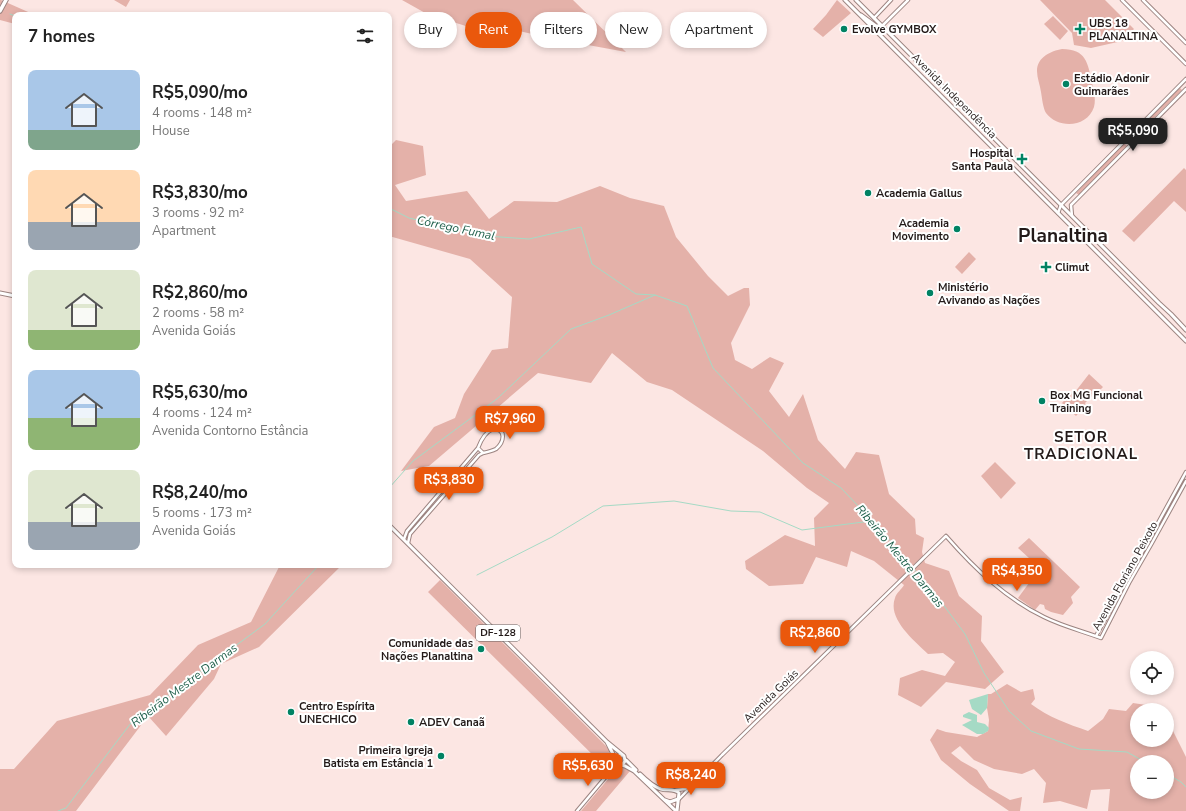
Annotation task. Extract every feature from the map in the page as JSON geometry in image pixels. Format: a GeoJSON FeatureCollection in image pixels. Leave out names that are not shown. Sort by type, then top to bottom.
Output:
{"type":"FeatureCollection","features":[{"type":"Feature","properties":{"kind":"highway"},"geometry":{"type":"LineString","coordinates":[[0,11],[6,0]]}},
{"type":"Feature","properties":{"kind":"main road","name":"Avenida Independência"},"geometry":{"type":"LineString","coordinates":[[845,0],[1186,341]]}},
{"type":"Feature","properties":{"kind":"main road","name":"Avenida Independência"},"geometry":{"type":"LineString","coordinates":[[856,0],[1035,180],[1111,254],[1186,331]]}},
{"type":"Feature","properties":{"kind":"main road"},"geometry":{"type":"LineString","coordinates":[[858,13],[876,26],[882,26]]}},
{"type":"Feature","properties":{"kind":"main road"},"geometry":{"type":"LineString","coordinates":[[895,50],[899,49],[901,46]]}},
{"type":"Feature","properties":{"kind":"main road"},"geometry":{"type":"LineString","coordinates":[[900,54],[905,50]]}},
{"type":"Feature","properties":{"kind":"main road"},"geometry":{"type":"LineString","coordinates":[[957,112],[961,111],[962,107]]}},
{"type":"Feature","properties":{"kind":"main road"},"geometry":{"type":"LineString","coordinates":[[962,118],[963,113],[968,112]]}},
{"type":"Feature","properties":{"kind":"main road"},"geometry":{"type":"LineString","coordinates":[[1025,179],[1032,177]]}},
{"type":"Feature","properties":{"kind":"main road"},"geometry":{"type":"LineString","coordinates":[[1030,185],[1032,181],[1035,180]]}},
{"type":"Feature","properties":{"kind":"main road"},"geometry":{"type":"LineString","coordinates":[[1100,255],[1107,250]]}},
{"type":"Feature","properties":{"kind":"main road"},"geometry":{"type":"LineString","coordinates":[[1104,259],[1107,255],[1111,254]]}},
{"type":"Feature","properties":{"kind":"main road"},"geometry":{"type":"LineString","coordinates":[[0,293],[12,295]]}},
{"type":"Feature","properties":{"kind":"main road"},"geometry":{"type":"LineString","coordinates":[[1176,330],[1182,326]]}},
{"type":"Feature","properties":{"kind":"main road"},"geometry":{"type":"LineString","coordinates":[[1182,337],[1183,333],[1186,331]]}},
{"type":"Feature","properties":{"kind":"main road","name":"DF-128"},"geometry":{"type":"LineString","coordinates":[[392,528],[607,742],[625,757],[625,760],[649,783],[664,790],[676,790],[680,794],[676,811]]}},
{"type":"Feature","properties":{"kind":"main road","name":"DF-128"},"geometry":{"type":"LineString","coordinates":[[607,742],[617,764],[634,771],[676,811]]}},
{"type":"Feature","properties":{"kind":"main road"},"geometry":{"type":"LineString","coordinates":[[615,760],[618,756],[622,755]]}},
{"type":"Feature","properties":{"kind":"main road"},"geometry":{"type":"LineString","coordinates":[[621,765],[624,764],[625,760]]}},
{"type":"Feature","properties":{"kind":"main road"},"geometry":{"type":"LineString","coordinates":[[664,790],[661,792],[661,797],[670,802],[678,799]]}},
{"type":"Feature","properties":{"kind":"street"},"geometry":{"type":"LineString","coordinates":[[874,18],[892,0]]}},
{"type":"Feature","properties":{"kind":"street"},"geometry":{"type":"LineString","coordinates":[[882,26],[908,0]]}},
{"type":"Feature","properties":{"kind":"street"},"geometry":{"type":"LineString","coordinates":[[1122,0],[1186,63]]}},
{"type":"Feature","properties":{"kind":"street"},"geometry":{"type":"LineString","coordinates":[[1143,0],[1186,43]]}},
{"type":"Feature","properties":{"kind":"street"},"geometry":{"type":"LineString","coordinates":[[1058,213],[1062,205],[1074,192],[1186,79]]}},
{"type":"Feature","properties":{"kind":"street"},"geometry":{"type":"LineString","coordinates":[[1072,216],[1072,205],[1134,140],[1185,90],[1180,86]]}},
{"type":"Feature","properties":{"kind":"street"},"geometry":{"type":"LineString","coordinates":[[1130,136],[1131,140],[1134,140]]}},
{"type":"Feature","properties":{"kind":"street"},"geometry":{"type":"LineString","coordinates":[[1125,141],[1129,146]]}},
{"type":"Feature","properties":{"kind":"street"},"geometry":{"type":"LineString","coordinates":[[1074,192],[1079,197]]}},
{"type":"Feature","properties":{"kind":"street"},"geometry":{"type":"LineString","coordinates":[[404,539],[407,532],[478,448],[490,430],[501,430],[503,433],[501,443],[496,449],[478,456],[410,534],[408,543]]}},
{"type":"Feature","properties":{"kind":"street"},"geometry":{"type":"LineString","coordinates":[[478,448],[483,453]]}},
{"type":"Feature","properties":{"kind":"street","name":"Avenida Floriano Peixoto"},"geometry":{"type":"LineString","coordinates":[[1186,472],[1130,574],[1127,582],[1101,638],[1096,636],[1127,582],[1133,576],[1144,558],[1186,481]]}},
{"type":"Feature","properties":{"kind":"street"},"geometry":{"type":"LineString","coordinates":[[456,474],[459,477]]}},
{"type":"Feature","properties":{"kind":"street"},"geometry":{"type":"LineString","coordinates":[[1182,478],[1183,482],[1186,481]]}},
{"type":"Feature","properties":{"kind":"street"},"geometry":{"type":"LineString","coordinates":[[1177,488],[1180,487],[1181,490]]}},
{"type":"Feature","properties":{"kind":"street"},"geometry":{"type":"LineString","coordinates":[[415,522],[418,525]]}},
{"type":"Feature","properties":{"kind":"street","name":"Avenida Goiás"},"geometry":{"type":"LineString","coordinates":[[678,799],[946,536],[967,560],[989,580],[1026,607],[1045,618],[1096,636]]}},
{"type":"Feature","properties":{"kind":"street"},"geometry":{"type":"LineString","coordinates":[[1144,550],[1148,551]]}},
{"type":"Feature","properties":{"kind":"street"},"geometry":{"type":"LineString","coordinates":[[1140,556],[1144,558]]}},
{"type":"Feature","properties":{"kind":"street"},"geometry":{"type":"LineString","coordinates":[[1130,574],[1133,576]]}},
{"type":"Feature","properties":{"kind":"street"},"geometry":{"type":"LineString","coordinates":[[609,773],[615,760]]}},
{"type":"Feature","properties":{"kind":"street"},"geometry":{"type":"LineString","coordinates":[[577,811],[609,773],[614,768],[621,765]]}},
{"type":"Feature","properties":{"kind":"street","name":"Avenida Goiás"},"geometry":{"type":"LineString","coordinates":[[676,790],[685,789],[693,784]]}},
{"type":"Feature","properties":{"kind":"shaded area"},"geometry":{"type":"Polygon","coordinates":[[[0,0],[28,12],[12,12],[12,23],[0,20],[0,0]]]}},
{"type":"Feature","properties":{"kind":"shaded area"},"geometry":{"type":"Polygon","coordinates":[[[114,0],[130,0],[126,7],[114,0]]]}},
{"type":"Feature","properties":{"kind":"shaded area"},"geometry":{"type":"Polygon","coordinates":[[[402,0],[573,0],[585,12],[530,12],[530,33],[522,32],[522,12],[465,12],[465,26],[457,23],[457,12],[423,12],[402,0]]]}},
{"type":"Feature","properties":{"kind":"shaded area"},"geometry":{"type":"Polygon","coordinates":[[[837,0],[851,13],[823,37],[813,29],[837,0]]]}},
{"type":"Feature","properties":{"kind":"shaded area"},"geometry":{"type":"Polygon","coordinates":[[[1040,0],[1105,0],[1134,29],[1122,41],[1091,48],[1074,45],[1072,33],[1040,0]]]}},
{"type":"Feature","properties":{"kind":"shaded area"},"geometry":{"type":"Polygon","coordinates":[[[1053,16],[1068,31],[1060,40],[1044,24],[1053,16]]]}},
{"type":"Feature","properties":{"kind":"shaded area"},"geometry":{"type":"Polygon","coordinates":[[[597,24],[605,31],[605,48],[622,48],[626,52],[597,47],[597,24]]]}},
{"type":"Feature","properties":{"kind":"shaded area","name":"Estádio Adonir Guimarães"},"geometry":{"type":"Polygon","coordinates":[[[1062,49],[1081,54],[1084,58],[1089,69],[1095,101],[1094,107],[1085,119],[1072,124],[1058,122],[1046,113],[1043,106],[1037,74],[1039,62],[1042,58],[1053,51],[1062,49]]]}},
{"type":"Feature","properties":{"kind":"shaded area"},"geometry":{"type":"Polygon","coordinates":[[[1180,88],[1182,90],[1134,138],[1131,136],[1180,88]]]}},
{"type":"Feature","properties":{"kind":"shaded area"},"geometry":{"type":"Polygon","coordinates":[[[396,140],[423,146],[426,175],[395,185],[406,201],[467,191],[489,219],[514,201],[557,202],[600,186],[630,198],[664,206],[676,237],[708,276],[728,296],[744,288],[749,288],[750,305],[731,343],[735,360],[752,369],[770,357],[784,363],[769,391],[789,417],[803,394],[818,440],[845,469],[856,452],[879,455],[889,494],[915,519],[916,534],[924,538],[922,552],[925,563],[949,571],[959,596],[982,616],[981,641],[1004,672],[985,689],[946,682],[921,707],[898,695],[900,678],[922,670],[945,676],[955,662],[943,653],[928,654],[898,622],[894,606],[896,596],[904,585],[874,561],[851,551],[847,567],[816,557],[803,584],[769,586],[746,569],[745,561],[785,535],[815,546],[814,518],[829,503],[807,488],[763,451],[672,390],[647,382],[612,353],[591,383],[538,373],[429,466],[401,471],[434,427],[455,418],[464,394],[492,350],[508,348],[512,297],[470,259],[392,237],[392,144],[396,140]]]}},
{"type":"Feature","properties":{"kind":"shaded area"},"geometry":{"type":"Polygon","coordinates":[[[1124,143],[1127,146],[1079,195],[1076,193],[1124,143]]]}},
{"type":"Feature","properties":{"kind":"shaded area"},"geometry":{"type":"Polygon","coordinates":[[[1184,168],[1186,170],[1186,212],[1174,201],[1134,242],[1122,231],[1184,168]]]}},
{"type":"Feature","properties":{"kind":"shaded area"},"geometry":{"type":"Polygon","coordinates":[[[969,252],[976,259],[962,274],[955,267],[969,252]]]}},
{"type":"Feature","properties":{"kind":"shaded area"},"geometry":{"type":"Polygon","coordinates":[[[1089,374],[1103,387],[1085,403],[1086,405],[1076,416],[1062,403],[1072,392],[1075,392],[1089,374]]]}},
{"type":"Feature","properties":{"kind":"shaded area"},"geometry":{"type":"Polygon","coordinates":[[[995,462],[1016,483],[1001,499],[981,476],[995,462]]]}},
{"type":"Feature","properties":{"kind":"shaded area"},"geometry":{"type":"Polygon","coordinates":[[[1029,538],[1080,587],[1071,597],[1073,603],[1063,615],[1051,612],[1045,609],[1044,605],[1040,604],[1035,610],[1018,598],[1040,568],[1018,548],[1029,538]]]}},
{"type":"Feature","properties":{"kind":"shaded area"},"geometry":{"type":"Polygon","coordinates":[[[278,568],[339,568],[259,647],[221,664],[214,679],[166,736],[148,716],[76,811],[0,811],[0,769],[14,769],[57,721],[150,695],[198,645],[251,622],[278,568]]]}},
{"type":"Feature","properties":{"kind":"shaded area"},"geometry":{"type":"Polygon","coordinates":[[[440,580],[610,750],[605,767],[428,592],[440,580]]]}},
{"type":"Feature","properties":{"kind":"shaded area"},"geometry":{"type":"Polygon","coordinates":[[[1007,684],[1021,692],[1033,689],[1035,699],[1031,704],[1051,716],[1088,731],[1103,719],[1109,709],[1126,711],[1130,706],[1130,747],[1174,747],[1174,733],[1186,757],[1186,811],[1108,811],[1110,789],[1091,790],[1087,809],[1060,801],[1043,803],[1046,783],[1034,769],[1022,774],[994,769],[974,760],[960,746],[951,753],[961,761],[977,770],[989,788],[1010,800],[1022,797],[1020,811],[1009,811],[970,784],[941,760],[930,740],[937,729],[977,737],[988,731],[988,694],[991,694],[1007,684]]]}},
{"type":"Feature","properties":{"kind":"shaded area"},"geometry":{"type":"Polygon","coordinates":[[[988,694],[987,708],[981,715],[972,709],[969,700],[988,694]]]}},
{"type":"Feature","properties":{"kind":"shaded area"},"geometry":{"type":"Polygon","coordinates":[[[969,712],[977,715],[977,722],[985,724],[989,728],[988,731],[983,734],[977,734],[962,725],[972,720],[963,717],[963,715],[969,712]]]}},
{"type":"Feature","properties":{"kind":"shaded area"},"geometry":{"type":"Polygon","coordinates":[[[620,767],[630,771],[596,811],[581,811],[614,772],[620,767]]]}},
{"type":"Feature","properties":{"kind":"waterway","name":"Ribeirão Mestre Darmas"},"geometry":{"type":"LineString","coordinates":[[392,210],[409,218],[486,236],[529,239],[581,227],[592,264],[636,294],[655,295],[687,306],[713,368],[803,463],[841,488],[882,531],[939,599],[965,634],[984,673],[1009,711],[1031,731],[1079,749],[1127,752],[1132,755]]}},
{"type":"Feature","properties":{"kind":"waterway","name":"Ribeirão Mestre Darmas"},"geometry":{"type":"LineString","coordinates":[[392,485],[413,461],[498,398],[571,329],[609,315],[655,295]]}},
{"type":"Feature","properties":{"kind":"waterway"},"geometry":{"type":"LineString","coordinates":[[477,575],[552,537],[603,506],[674,501],[731,511],[760,512],[802,530],[871,521]]}},
{"type":"Feature","properties":{"kind":"waterway","name":"Ribeirão Mestre Darmas"},"geometry":{"type":"LineString","coordinates":[[58,811],[66,808],[131,723],[265,624],[316,568]]}},
{"type":"Feature","properties":{"kind":"waterway","name":"Ribeirão Mestre Darmas"},"geometry":{"type":"LineString","coordinates":[[1174,778],[1186,787]]}},
{"type":"Feature","properties":{"kind":"place","name":"Evolve GYMBOX"},"geometry":{"type":"Point","coordinates":[844,29]}},
{"type":"Feature","properties":{"kind":"place","name":"UBS 18 PLANALTINA"},"geometry":{"type":"Point","coordinates":[1080,29]}},
{"type":"Feature","properties":{"kind":"place","name":"Estádio Adonir Guimarães"},"geometry":{"type":"Point","coordinates":[1066,84]}},
{"type":"Feature","properties":{"kind":"place","name":"Hospital Santa Paula"},"geometry":{"type":"Point","coordinates":[1022,159]}},
{"type":"Feature","properties":{"kind":"place","name":"Academia Gallus"},"geometry":{"type":"Point","coordinates":[868,193]}},
{"type":"Feature","properties":{"kind":"place","name":"Academia Movimento"},"geometry":{"type":"Point","coordinates":[957,229]}},
{"type":"Feature","properties":{"kind":"place","name":"Climut"},"geometry":{"type":"Point","coordinates":[1046,267]}},
{"type":"Feature","properties":{"kind":"place","name":"Ministério Avivando as Nações"},"geometry":{"type":"Point","coordinates":[930,293]}},
{"type":"Feature","properties":{"kind":"place","name":"Box MG Funcional Training"},"geometry":{"type":"Point","coordinates":[1042,401]}},
{"type":"Feature","properties":{"kind":"place","name":"Comunidade das Nações Planaltina"},"geometry":{"type":"Point","coordinates":[481,649]}},
{"type":"Feature","properties":{"kind":"place","name":"Centro Espírita UNECHICO"},"geometry":{"type":"Point","coordinates":[291,712]}},
{"type":"Feature","properties":{"kind":"place","name":"ADEV Canaã"},"geometry":{"type":"Point","coordinates":[411,722]}},
{"type":"Feature","properties":{"kind":"place","name":"Primeira Igreja Batista em Estância 1"},"geometry":{"type":"Point","coordinates":[441,756]}},
{"type":"Feature","properties":{"kind":"district","name":"Planaltina"},"geometry":{"type":"Point","coordinates":[1063,236]}},
{"type":"Feature","properties":{"kind":"district","name":"SETOR TRADICIONAL"},"geometry":{"type":"Point","coordinates":[1081,446]}},
{"type":"Feature","properties":{"kind":"water label","name":"Córrego Fumal"},"geometry":{"type":"Point","coordinates":[456,228]}}]}
